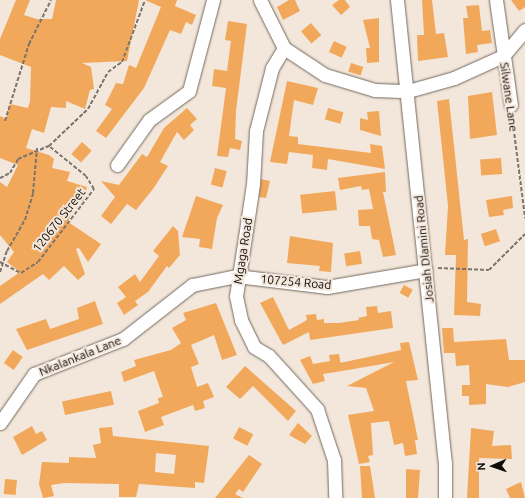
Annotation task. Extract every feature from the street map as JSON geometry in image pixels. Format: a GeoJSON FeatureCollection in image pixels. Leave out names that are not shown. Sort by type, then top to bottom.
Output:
{"type":"FeatureCollection","features":[{"type":"Feature","properties":{"kind":"street"},"geometry":{"type":"LineString","coordinates":[[117,165],[149,120],[189,91],[213,0]]}},
{"type":"Feature","properties":{"kind":"street"},"geometry":{"type":"LineString","coordinates":[[260,0],[284,48],[325,76],[375,90],[408,91],[454,78],[503,56],[525,30]]}},
{"type":"Feature","properties":{"kind":"street","name":"Josiah Dlamini Road"},"geometry":{"type":"LineString","coordinates":[[397,0],[408,91],[445,462],[445,498]]}},
{"type":"Feature","properties":{"kind":"street","name":"Silwane Lane"},"geometry":{"type":"LineString","coordinates":[[496,0],[511,105]]}},
{"type":"Feature","properties":{"kind":"street","name":"Mgaga Road"},"geometry":{"type":"LineString","coordinates":[[284,48],[272,68],[256,131],[253,184],[237,276],[236,296],[241,320],[254,347],[269,356],[304,391],[328,432],[334,460],[335,498]]}},
{"type":"Feature","properties":{"kind":"street","name":"107254 Road"},"geometry":{"type":"LineString","coordinates":[[237,276],[327,287],[426,270]]}},
{"type":"Feature","properties":{"kind":"street","name":"Nkalankala Lane"},"geometry":{"type":"LineString","coordinates":[[0,423],[28,380],[40,371],[123,339],[192,284],[237,276]]}},
{"type":"Feature","properties":{"kind":"path"},"geometry":{"type":"LineString","coordinates":[[5,121],[29,44],[51,0]]}},
{"type":"Feature","properties":{"kind":"path"},"geometry":{"type":"LineString","coordinates":[[0,178],[10,173],[18,160],[37,148],[49,146],[88,108],[108,72],[122,62],[145,0]]}},
{"type":"Feature","properties":{"kind":"path","name":"Silwane Lane"},"geometry":{"type":"LineString","coordinates":[[511,105],[525,218]]}},
{"type":"Feature","properties":{"kind":"path","name":"120670 Street"},"geometry":{"type":"LineString","coordinates":[[4,266],[21,273],[38,262],[94,189],[86,176],[49,146]]}},
{"type":"Feature","properties":{"kind":"path"},"geometry":{"type":"LineString","coordinates":[[0,272],[4,266],[7,251],[25,220],[33,193],[37,148]]}},
{"type":"Feature","properties":{"kind":"path"},"geometry":{"type":"LineString","coordinates":[[426,270],[448,267],[489,270],[525,234]]}},
{"type":"Feature","properties":{"kind":"path"},"geometry":{"type":"LineString","coordinates":[[0,262],[4,266]]}},
{"type":"Feature","properties":{"kind":"building"},"geometry":{"type":"Polygon","coordinates":[[[16,0],[30,0],[24,15],[37,19],[52,19],[56,0],[139,0],[127,61],[82,63],[91,67],[94,89],[90,90],[85,109],[66,101],[66,108],[51,107],[44,133],[32,129],[26,148],[49,155],[54,159],[52,168],[70,172],[67,181],[87,187],[83,201],[76,199],[68,222],[101,244],[88,262],[79,248],[76,249],[85,274],[78,280],[64,266],[49,280],[43,274],[0,304],[0,286],[20,272],[7,262],[14,252],[0,235],[0,182],[7,187],[18,165],[0,158],[0,116],[6,119],[10,104],[28,108],[30,101],[31,67],[0,55],[0,39],[16,0]]]}},
{"type":"Feature","properties":{"kind":"building"},"geometry":{"type":"Polygon","coordinates":[[[145,0],[177,0],[175,6],[196,15],[192,25],[186,22],[181,34],[170,30],[144,88],[106,138],[96,131],[112,109],[105,105],[116,83],[123,84],[129,65],[136,68],[161,7],[145,0]]]}},
{"type":"Feature","properties":{"kind":"building"},"geometry":{"type":"Polygon","coordinates":[[[289,0],[295,0],[300,11],[283,20],[277,7],[289,0]]]}},
{"type":"Feature","properties":{"kind":"building"},"geometry":{"type":"Polygon","coordinates":[[[339,0],[345,0],[350,7],[341,15],[332,5],[339,0]]]}},
{"type":"Feature","properties":{"kind":"building"},"geometry":{"type":"Polygon","coordinates":[[[422,0],[432,0],[436,34],[444,33],[448,57],[418,61],[417,35],[424,35],[422,0]]]}},
{"type":"Feature","properties":{"kind":"building"},"geometry":{"type":"Polygon","coordinates":[[[511,0],[525,0],[525,7],[519,11],[511,0]]]}},
{"type":"Feature","properties":{"kind":"building"},"geometry":{"type":"Polygon","coordinates":[[[479,5],[482,31],[490,30],[492,43],[477,45],[478,52],[466,54],[463,18],[468,18],[466,6],[479,5]]]}},
{"type":"Feature","properties":{"kind":"building"},"geometry":{"type":"Polygon","coordinates":[[[379,18],[379,62],[367,63],[366,48],[370,48],[363,20],[379,18]]]}},
{"type":"Feature","properties":{"kind":"building"},"geometry":{"type":"Polygon","coordinates":[[[228,21],[247,24],[236,111],[235,139],[242,141],[240,150],[230,148],[228,157],[217,156],[226,88],[212,86],[214,69],[227,71],[231,41],[225,40],[228,21]]]}},
{"type":"Feature","properties":{"kind":"building"},"geometry":{"type":"Polygon","coordinates":[[[311,23],[321,35],[311,44],[301,31],[311,23]]]}},
{"type":"Feature","properties":{"kind":"building"},"geometry":{"type":"Polygon","coordinates":[[[334,41],[347,47],[342,58],[329,52],[334,41]]]}},
{"type":"Feature","properties":{"kind":"building"},"geometry":{"type":"Polygon","coordinates":[[[351,63],[363,67],[361,76],[348,72],[351,63]]]}},
{"type":"Feature","properties":{"kind":"building"},"geometry":{"type":"Polygon","coordinates":[[[287,81],[318,88],[313,105],[294,100],[289,136],[298,137],[298,144],[371,153],[370,144],[382,146],[385,169],[328,159],[327,170],[312,168],[313,155],[289,152],[287,164],[270,162],[287,81]]]}},
{"type":"Feature","properties":{"kind":"building"},"geometry":{"type":"Polygon","coordinates":[[[492,92],[497,135],[470,139],[468,96],[492,92]]]}},
{"type":"Feature","properties":{"kind":"building"},"geometry":{"type":"Polygon","coordinates":[[[449,99],[464,240],[468,239],[467,302],[481,304],[480,316],[454,315],[456,255],[445,255],[448,206],[437,101],[449,99]]]}},
{"type":"Feature","properties":{"kind":"building"},"geometry":{"type":"Polygon","coordinates":[[[187,108],[197,119],[190,125],[194,130],[184,140],[177,132],[160,162],[168,166],[153,189],[136,210],[127,204],[111,224],[101,216],[115,197],[101,181],[119,185],[142,154],[147,157],[164,128],[187,108]]]}},
{"type":"Feature","properties":{"kind":"building"},"geometry":{"type":"Polygon","coordinates":[[[328,108],[343,112],[340,124],[325,120],[328,108]]]}},
{"type":"Feature","properties":{"kind":"building"},"geometry":{"type":"Polygon","coordinates":[[[379,111],[381,136],[360,130],[360,118],[368,120],[367,112],[379,111]]]}},
{"type":"Feature","properties":{"kind":"building"},"geometry":{"type":"Polygon","coordinates":[[[82,142],[92,151],[81,163],[71,154],[82,142]]]}},
{"type":"Feature","properties":{"kind":"building"},"geometry":{"type":"Polygon","coordinates":[[[501,158],[502,174],[481,175],[480,159],[501,158]]]}},
{"type":"Feature","properties":{"kind":"building"},"geometry":{"type":"Polygon","coordinates":[[[215,168],[227,171],[223,187],[211,184],[215,168]]]}},
{"type":"Feature","properties":{"kind":"building"},"geometry":{"type":"Polygon","coordinates":[[[385,172],[386,192],[383,192],[396,255],[383,257],[379,240],[372,239],[370,226],[359,226],[358,210],[373,209],[369,189],[362,190],[361,186],[340,190],[338,178],[385,172]]]}},
{"type":"Feature","properties":{"kind":"building"},"geometry":{"type":"Polygon","coordinates":[[[261,179],[270,181],[266,198],[259,197],[261,179]]]}},
{"type":"Feature","properties":{"kind":"building"},"geometry":{"type":"Polygon","coordinates":[[[335,191],[337,210],[302,214],[300,195],[335,191]]]}},
{"type":"Feature","properties":{"kind":"building"},"geometry":{"type":"Polygon","coordinates":[[[196,196],[223,205],[217,218],[212,249],[199,247],[200,239],[182,237],[196,196]]]}},
{"type":"Feature","properties":{"kind":"building"},"geometry":{"type":"Polygon","coordinates":[[[512,196],[513,208],[503,210],[504,215],[489,217],[486,200],[512,196]]]}},
{"type":"Feature","properties":{"kind":"building"},"geometry":{"type":"Polygon","coordinates":[[[173,226],[178,231],[180,255],[169,268],[167,266],[148,292],[135,301],[138,305],[124,315],[117,303],[126,297],[118,287],[135,274],[140,282],[159,256],[153,251],[173,226]]]}},
{"type":"Feature","properties":{"kind":"building"},"geometry":{"type":"Polygon","coordinates":[[[496,229],[500,241],[485,246],[481,234],[496,229]]]}},
{"type":"Feature","properties":{"kind":"building"},"geometry":{"type":"Polygon","coordinates":[[[290,236],[333,243],[331,272],[319,271],[320,266],[287,263],[290,236]]]}},
{"type":"Feature","properties":{"kind":"building"},"geometry":{"type":"Polygon","coordinates":[[[360,251],[362,264],[346,266],[344,254],[360,251]]]}},
{"type":"Feature","properties":{"kind":"building"},"geometry":{"type":"Polygon","coordinates":[[[404,285],[413,290],[408,298],[400,293],[404,285]]]}},
{"type":"Feature","properties":{"kind":"building"},"geometry":{"type":"Polygon","coordinates":[[[273,297],[289,330],[307,320],[306,315],[316,314],[317,320],[324,319],[324,323],[339,323],[359,320],[358,318],[367,316],[366,307],[377,306],[378,313],[391,311],[393,328],[310,340],[309,332],[283,345],[260,303],[273,297]]]}},
{"type":"Feature","properties":{"kind":"building"},"geometry":{"type":"Polygon","coordinates":[[[95,301],[103,324],[27,350],[16,329],[46,319],[50,329],[79,319],[77,308],[95,301]]]}},
{"type":"Feature","properties":{"kind":"building"},"geometry":{"type":"Polygon","coordinates":[[[216,303],[237,355],[222,360],[214,335],[191,345],[199,364],[191,367],[197,387],[208,383],[214,397],[203,401],[205,408],[195,411],[193,405],[161,417],[164,425],[145,432],[138,411],[159,403],[158,398],[163,397],[154,371],[124,382],[121,372],[136,366],[134,360],[171,350],[181,343],[172,328],[186,320],[183,313],[216,303]]]}},
{"type":"Feature","properties":{"kind":"building"},"geometry":{"type":"Polygon","coordinates":[[[442,328],[453,328],[454,342],[506,339],[509,360],[525,360],[525,382],[508,387],[486,384],[486,404],[469,405],[469,396],[462,396],[462,385],[470,385],[469,365],[456,366],[455,353],[444,353],[442,328]]]}},
{"type":"Feature","properties":{"kind":"building"},"geometry":{"type":"Polygon","coordinates":[[[409,342],[418,380],[406,381],[418,440],[415,440],[417,454],[405,456],[403,443],[394,445],[389,421],[371,423],[373,455],[368,456],[370,462],[359,464],[348,415],[374,411],[366,388],[347,386],[394,362],[342,371],[340,363],[401,350],[400,343],[409,342]]]}},
{"type":"Feature","properties":{"kind":"building"},"geometry":{"type":"Polygon","coordinates":[[[13,350],[23,357],[14,370],[4,363],[13,350]]]}},
{"type":"Feature","properties":{"kind":"building"},"geometry":{"type":"Polygon","coordinates":[[[339,354],[342,371],[323,374],[325,381],[313,384],[300,360],[310,356],[313,364],[330,361],[329,355],[339,354]]]}},
{"type":"Feature","properties":{"kind":"building"},"geometry":{"type":"Polygon","coordinates":[[[245,366],[296,411],[288,421],[253,386],[240,399],[226,387],[245,366]]]}},
{"type":"Feature","properties":{"kind":"building"},"geometry":{"type":"Polygon","coordinates":[[[111,391],[114,405],[65,415],[62,401],[111,391]]]}},
{"type":"Feature","properties":{"kind":"building"},"geometry":{"type":"Polygon","coordinates":[[[298,423],[312,436],[305,444],[289,435],[298,423]]]}},
{"type":"Feature","properties":{"kind":"building"},"geometry":{"type":"Polygon","coordinates":[[[32,426],[36,434],[42,431],[47,440],[22,455],[13,437],[32,426]]]}},
{"type":"Feature","properties":{"kind":"building"},"geometry":{"type":"Polygon","coordinates":[[[112,427],[113,436],[209,446],[204,483],[195,482],[195,488],[139,484],[136,497],[119,497],[119,484],[64,483],[51,485],[54,496],[43,498],[39,484],[42,462],[69,463],[69,457],[96,458],[93,445],[101,443],[99,428],[112,427]],[[156,453],[155,472],[174,474],[176,455],[156,453]]]}},
{"type":"Feature","properties":{"kind":"building"},"geometry":{"type":"Polygon","coordinates":[[[239,427],[253,434],[247,446],[233,439],[239,427]]]}},
{"type":"Feature","properties":{"kind":"building"},"geometry":{"type":"Polygon","coordinates":[[[471,428],[494,431],[492,446],[511,445],[512,459],[479,458],[479,498],[467,498],[471,428]]]}},
{"type":"Feature","properties":{"kind":"building"},"geometry":{"type":"Polygon","coordinates":[[[249,455],[262,464],[243,492],[239,489],[235,494],[243,498],[215,498],[249,455]]]}},
{"type":"Feature","properties":{"kind":"building"},"geometry":{"type":"Polygon","coordinates":[[[360,466],[370,466],[375,498],[362,498],[360,466]]]}},
{"type":"Feature","properties":{"kind":"building"},"geometry":{"type":"Polygon","coordinates":[[[406,469],[420,470],[418,498],[406,498],[406,469]]]}},
{"type":"Feature","properties":{"kind":"building"},"geometry":{"type":"Polygon","coordinates":[[[5,479],[17,480],[16,495],[4,494],[5,479]]]}},
{"type":"Feature","properties":{"kind":"building"},"geometry":{"type":"Polygon","coordinates":[[[521,482],[525,498],[510,498],[506,489],[521,482]]]}}]}
